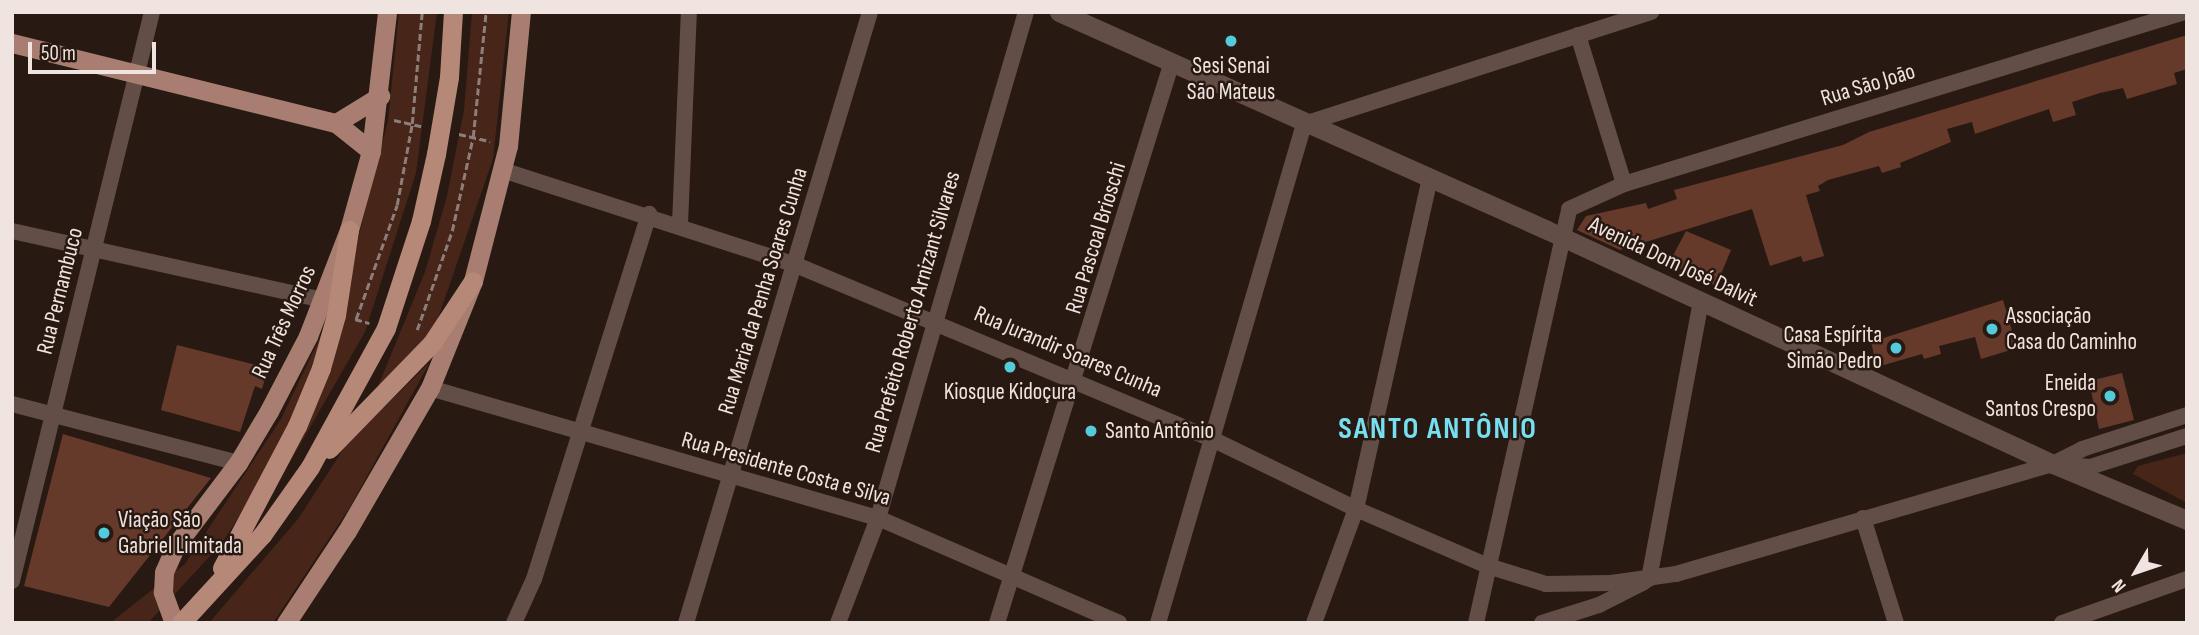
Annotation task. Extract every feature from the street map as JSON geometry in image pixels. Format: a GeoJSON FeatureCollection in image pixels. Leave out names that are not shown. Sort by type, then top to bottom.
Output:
{"type":"FeatureCollection","features":[{"type":"Feature","properties":{"kind":"highway"},"geometry":{"type":"LineString","coordinates":[[181,623],[262,535],[310,467],[360,383],[403,279],[436,154],[449,77],[453,12]]}},
{"type":"Feature","properties":{"kind":"highway"},"geometry":{"type":"LineString","coordinates":[[205,600],[297,426],[321,368],[336,315],[349,230]]}},
{"type":"Feature","properties":{"kind":"highway"},"geometry":{"type":"LineString","coordinates":[[310,467],[432,343],[473,281]]}},
{"type":"Feature","properties":{"kind":"main road","name":"Rua Três Morros"},"geometry":{"type":"LineString","coordinates":[[174,623],[163,592],[164,572],[176,545],[238,463],[324,300],[349,230],[371,151],[380,96],[387,12]]}},
{"type":"Feature","properties":{"kind":"main road"},"geometry":{"type":"LineString","coordinates":[[286,623],[347,531],[430,388],[473,281],[502,170],[516,88],[520,12]]}},
{"type":"Feature","properties":{"kind":"main road"},"geometry":{"type":"LineString","coordinates":[[12,43],[336,123],[371,151]]}},
{"type":"Feature","properties":{"kind":"main road"},"geometry":{"type":"LineString","coordinates":[[336,123],[380,96]]}},
{"type":"Feature","properties":{"kind":"street","name":"Rua Pernambuco"},"geometry":{"type":"LineString","coordinates":[[13,576],[152,12]]}},
{"type":"Feature","properties":{"kind":"street"},"geometry":{"type":"LineString","coordinates":[[680,224],[689,12]]}},
{"type":"Feature","properties":{"kind":"street","name":"Rua Maria da Penha Soares Cunha"},"geometry":{"type":"LineString","coordinates":[[686,623],[870,12]]}},
{"type":"Feature","properties":{"kind":"street","name":"Rua Prefeito Roberto Arnizant Silvares"},"geometry":{"type":"LineString","coordinates":[[838,623],[878,518],[933,320],[1026,12]]}},
{"type":"Feature","properties":{"kind":"street","name":"Avenida Dom José Dalvit"},"geometry":{"type":"LineString","coordinates":[[1059,12],[1171,65],[1561,236],[2053,464],[2187,520]]}},
{"type":"Feature","properties":{"kind":"street"},"geometry":{"type":"LineString","coordinates":[[1158,623],[1304,124],[1651,12]]}},
{"type":"Feature","properties":{"kind":"street","name":"Rua São João"},"geometry":{"type":"LineString","coordinates":[[1569,209],[1624,184],[2166,15],[2184,12]]}},
{"type":"Feature","properties":{"kind":"street"},"geometry":{"type":"LineString","coordinates":[[1578,35],[1624,184]]}},
{"type":"Feature","properties":{"kind":"street","name":"Rua Pascoal Brioschi"},"geometry":{"type":"LineString","coordinates":[[997,623],[1076,380],[1171,65]]}},
{"type":"Feature","properties":{"kind":"street","name":"Rua Jurandir Soares Cunha"},"geometry":{"type":"LineString","coordinates":[[502,170],[680,224],[796,265],[933,320],[1210,438],[1356,509],[1488,566],[1546,584],[1649,579]]}},
{"type":"Feature","properties":{"kind":"street"},"geometry":{"type":"LineString","coordinates":[[1314,623],[1356,509],[1430,179]]}},
{"type":"Feature","properties":{"kind":"street","name":"Avenida Dom José Dalvit"},"geometry":{"type":"LineString","coordinates":[[1561,236],[1569,209]]}},
{"type":"Feature","properties":{"kind":"street"},"geometry":{"type":"LineString","coordinates":[[514,623],[534,579],[649,214]]}},
{"type":"Feature","properties":{"kind":"street"},"geometry":{"type":"LineString","coordinates":[[12,231],[324,300]]}},
{"type":"Feature","properties":{"kind":"street"},"geometry":{"type":"LineString","coordinates":[[1476,623],[1561,236]]}},
{"type":"Feature","properties":{"kind":"street"},"geometry":{"type":"LineString","coordinates":[[1649,579],[1701,302]]}},
{"type":"Feature","properties":{"kind":"street","name":"Rua Presidente Costa e Silva"},"geometry":{"type":"LineString","coordinates":[[430,388],[580,434],[878,518],[1119,623]]}},
{"type":"Feature","properties":{"kind":"street"},"geometry":{"type":"LineString","coordinates":[[12,404],[238,463]]}},
{"type":"Feature","properties":{"kind":"street"},"geometry":{"type":"LineString","coordinates":[[1542,623],[1599,605],[1649,579],[2053,464],[2082,449],[2187,415]]}},
{"type":"Feature","properties":{"kind":"street"},"geometry":{"type":"LineString","coordinates":[[2053,464],[2090,467],[2187,436]]}},
{"type":"Feature","properties":{"kind":"street"},"geometry":{"type":"LineString","coordinates":[[1863,518],[1896,623]]}},
{"type":"Feature","properties":{"kind":"street"},"geometry":{"type":"LineString","coordinates":[[2062,623],[2187,579]]}},
{"type":"Feature","properties":{"kind":"path"},"geometry":{"type":"LineString","coordinates":[[356,319],[397,205],[412,124],[422,12]]}},
{"type":"Feature","properties":{"kind":"path"},"geometry":{"type":"LineString","coordinates":[[415,336],[452,231],[472,136],[486,12]]}},
{"type":"Feature","properties":{"kind":"shaded area"},"geometry":{"type":"Polygon","coordinates":[[[399,12],[437,12],[416,173],[365,332],[275,488],[319,400],[342,330],[357,243],[388,121],[399,12]]]}},
{"type":"Feature","properties":{"kind":"shaded area"},"geometry":{"type":"Polygon","coordinates":[[[472,12],[509,12],[493,159],[435,327],[374,396],[425,272],[447,196],[464,110],[472,12]]]}},
{"type":"Feature","properties":{"kind":"shaded area"},"geometry":{"type":"Polygon","coordinates":[[[324,329],[310,383],[261,482],[222,543],[148,623],[110,623],[185,564],[281,419],[324,329]]]}},
{"type":"Feature","properties":{"kind":"shaded area"},"geometry":{"type":"Polygon","coordinates":[[[430,362],[350,507],[273,623],[209,623],[298,519],[346,445],[430,362]]]}},
{"type":"Feature","properties":{"kind":"shaded area"},"geometry":{"type":"Polygon","coordinates":[[[2187,453],[2187,503],[2133,474],[2138,466],[2187,453]]]}},
{"type":"Feature","properties":{"kind":"building"},"geometry":{"type":"Polygon","coordinates":[[[2187,35],[2187,69],[2174,73],[2177,84],[2127,99],[2123,88],[2100,93],[2072,102],[2076,115],[2053,122],[2049,109],[1975,134],[1972,122],[1947,129],[1951,142],[1900,163],[1901,167],[1882,173],[1879,166],[1828,180],[1818,186],[1820,191],[1806,195],[1824,256],[1803,262],[1801,256],[1770,266],[1752,209],[1620,250],[1577,230],[1586,216],[1646,203],[1648,209],[1677,199],[1674,190],[1843,145],[1869,132],[2187,35]]]}},
{"type":"Feature","properties":{"kind":"building"},"geometry":{"type":"Polygon","coordinates":[[[1686,231],[1731,250],[1716,286],[1669,263],[1686,231]]]}},
{"type":"Feature","properties":{"kind":"building"},"geometry":{"type":"Polygon","coordinates":[[[2003,300],[2017,348],[1981,359],[1975,337],[1939,346],[1941,354],[1924,359],[1922,354],[1877,367],[1871,342],[2003,300]]]}},
{"type":"Feature","properties":{"kind":"building"},"geometry":{"type":"Polygon","coordinates":[[[177,345],[268,368],[262,389],[255,386],[240,432],[161,410],[177,345]]]}},
{"type":"Feature","properties":{"kind":"building","name":"Eneida Santos Crespo"},"geometry":{"type":"Polygon","coordinates":[[[2122,373],[2134,420],[2099,429],[2089,381],[2122,373]]]}},
{"type":"Feature","properties":{"kind":"building","name":"Viação São Gabriel Limitada"},"geometry":{"type":"Polygon","coordinates":[[[63,434],[211,478],[109,607],[24,586],[63,434]]]}},
{"type":"Feature","properties":{"kind":"place","name":"Sesi Senai São Mateus"},"geometry":{"type":"Point","coordinates":[1231,41]}},
{"type":"Feature","properties":{"kind":"place","name":"Associação Casa do Caminho"},"geometry":{"type":"Point","coordinates":[1992,329]}},
{"type":"Feature","properties":{"kind":"place","name":"Casa Espírita Simão Pedro"},"geometry":{"type":"Point","coordinates":[1896,348]}},
{"type":"Feature","properties":{"kind":"place","name":"Kiosque Kidoçura"},"geometry":{"type":"Point","coordinates":[1010,367]}},
{"type":"Feature","properties":{"kind":"place","name":"Eneida Santos Crespo"},"geometry":{"type":"Point","coordinates":[2110,396]}},
{"type":"Feature","properties":{"kind":"place","name":"Santo Antônio"},"geometry":{"type":"Point","coordinates":[1091,431]}},
{"type":"Feature","properties":{"kind":"place","name":"Viação São Gabriel Limitada"},"geometry":{"type":"Point","coordinates":[104,533]}},
{"type":"Feature","properties":{"kind":"district","name":"SANTO ANTÔNIO"},"geometry":{"type":"Point","coordinates":[1438,429]}}]}
